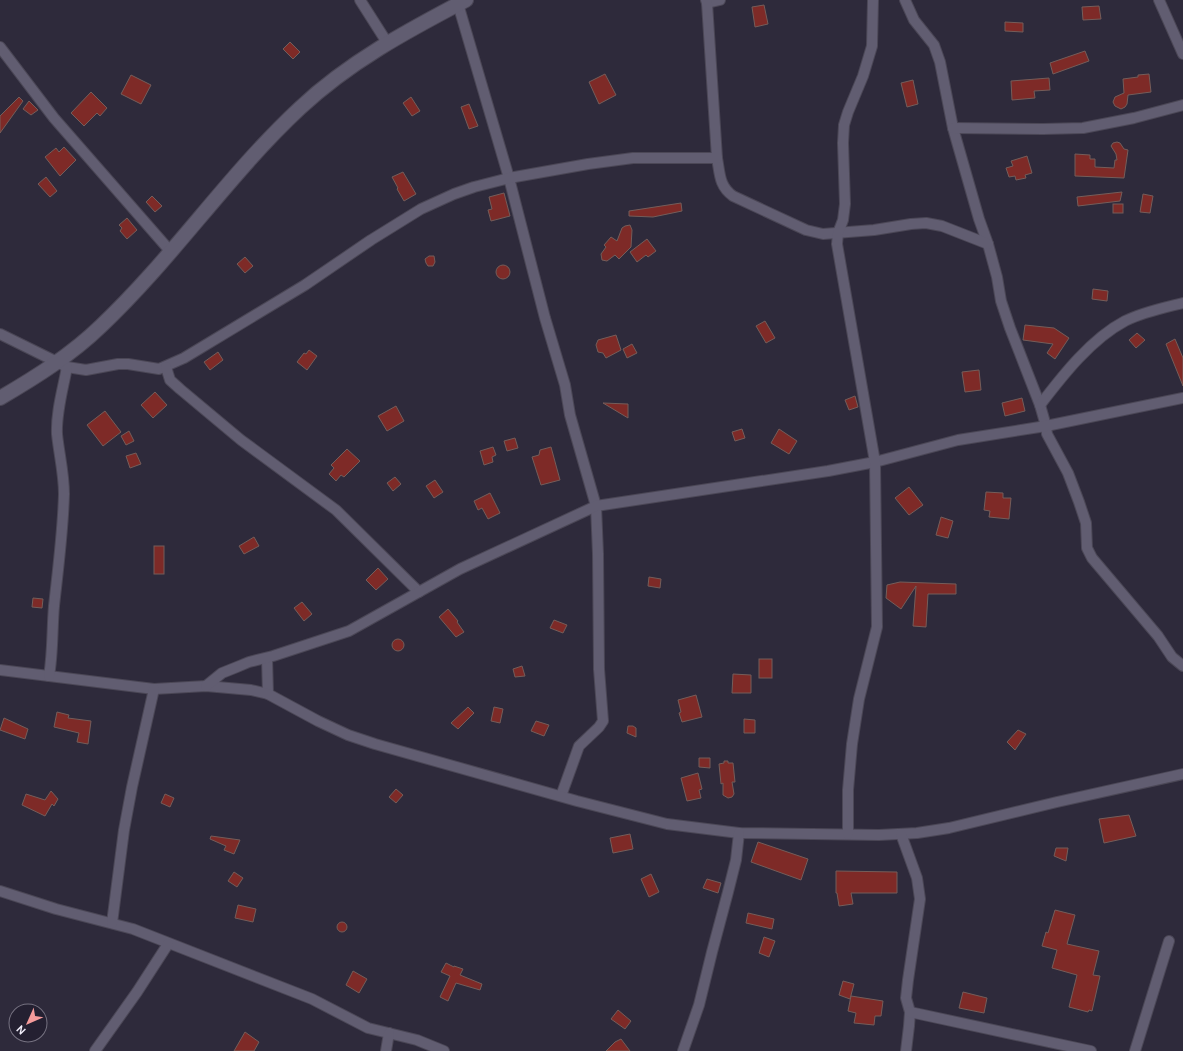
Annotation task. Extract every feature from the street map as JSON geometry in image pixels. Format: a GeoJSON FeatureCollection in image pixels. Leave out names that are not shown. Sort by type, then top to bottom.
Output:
{"type":"FeatureCollection","features":[{"type":"Feature","properties":{"kind":"street"},"geometry":{"type":"LineString","coordinates":[[360,0],[388,44]]}},
{"type":"Feature","properties":{"kind":"street"},"geometry":{"type":"LineString","coordinates":[[720,0],[706,1],[717,158],[724,188],[733,196],[806,230],[823,234],[874,230],[926,223],[942,226],[988,244]]}},
{"type":"Feature","properties":{"kind":"street"},"geometry":{"type":"LineString","coordinates":[[848,834],[848,790],[854,729],[859,699],[877,627],[875,462],[839,252],[838,233],[843,220],[845,204],[843,166],[844,126],[848,112],[863,76],[872,46],[873,0]]}},
{"type":"Feature","properties":{"kind":"street"},"geometry":{"type":"LineString","coordinates":[[905,0],[914,20],[934,45],[940,62],[953,128],[979,219],[988,244],[997,277],[1001,301],[1040,405],[1047,434],[1068,473],[1079,502],[1086,523],[1087,548],[1092,558],[1158,636],[1172,657],[1183,666]]}},
{"type":"Feature","properties":{"kind":"street"},"geometry":{"type":"LineString","coordinates":[[1159,0],[1183,54]]}},
{"type":"Feature","properties":{"kind":"street"},"geometry":{"type":"LineString","coordinates":[[0,398],[40,374],[62,365],[145,282],[252,157],[300,108],[328,83],[360,60],[462,2],[545,318],[565,385],[570,415],[596,506],[599,669],[603,721],[598,728],[579,746],[561,796]]}},
{"type":"Feature","properties":{"kind":"street"},"geometry":{"type":"LineString","coordinates":[[0,47],[54,118],[171,252]]}},
{"type":"Feature","properties":{"kind":"street"},"geometry":{"type":"LineString","coordinates":[[953,128],[1043,130],[1083,128],[1134,118],[1183,105]]}},
{"type":"Feature","properties":{"kind":"street"},"geometry":{"type":"LineString","coordinates":[[0,334],[62,365],[77,370],[86,370],[118,364],[128,364],[159,369],[166,367],[219,338],[299,289],[371,240],[422,209],[474,186],[509,178],[588,164],[633,158],[717,158]]}},
{"type":"Feature","properties":{"kind":"street"},"geometry":{"type":"LineString","coordinates":[[1040,405],[1082,356],[1102,337],[1124,322],[1148,312],[1183,303]]}},
{"type":"Feature","properties":{"kind":"street"},"geometry":{"type":"LineString","coordinates":[[49,676],[52,658],[54,605],[60,560],[64,494],[63,473],[57,433],[62,365]]}},
{"type":"Feature","properties":{"kind":"street"},"geometry":{"type":"LineString","coordinates":[[166,367],[170,380],[180,389],[241,440],[336,510],[419,592]]}},
{"type":"Feature","properties":{"kind":"street"},"geometry":{"type":"LineString","coordinates":[[206,686],[222,673],[249,662],[267,658],[349,631],[460,569],[596,506],[828,471],[875,462],[958,440],[1046,426],[1183,398]]}},
{"type":"Feature","properties":{"kind":"street"},"geometry":{"type":"LineString","coordinates":[[267,658],[268,694]]}},
{"type":"Feature","properties":{"kind":"street"},"geometry":{"type":"LineString","coordinates":[[0,670],[154,689],[206,686],[251,690],[268,694],[318,721],[348,735],[376,744],[667,824],[739,833],[917,833],[950,828],[1183,774]]}},
{"type":"Feature","properties":{"kind":"street"},"geometry":{"type":"LineString","coordinates":[[112,924],[124,830],[154,689]]}},
{"type":"Feature","properties":{"kind":"street"},"geometry":{"type":"LineString","coordinates":[[683,1051],[699,1005],[736,860],[739,833]]}},
{"type":"Feature","properties":{"kind":"street"},"geometry":{"type":"LineString","coordinates":[[901,834],[917,878],[920,899],[907,986],[906,998],[910,1012],[910,1026],[906,1051]]}},
{"type":"Feature","properties":{"kind":"street"},"geometry":{"type":"LineString","coordinates":[[0,891],[56,909],[133,929],[312,1000],[368,1028],[417,1040],[444,1051]]}},
{"type":"Feature","properties":{"kind":"street"},"geometry":{"type":"LineString","coordinates":[[1135,1051],[1169,941]]}},
{"type":"Feature","properties":{"kind":"street"},"geometry":{"type":"LineString","coordinates":[[96,1051],[168,944]]}},
{"type":"Feature","properties":{"kind":"street"},"geometry":{"type":"LineString","coordinates":[[910,1012],[1091,1051]]}},
{"type":"Feature","properties":{"kind":"street"},"geometry":{"type":"LineString","coordinates":[[386,1051],[389,1033]]}},
{"type":"Feature","properties":{"kind":"building"},"geometry":{"type":"Polygon","coordinates":[[[764,5],[768,24],[755,27],[752,7],[764,5]]]}},
{"type":"Feature","properties":{"kind":"building"},"geometry":{"type":"Polygon","coordinates":[[[1099,6],[1101,19],[1083,20],[1082,7],[1099,6]]]}},
{"type":"Feature","properties":{"kind":"building"},"geometry":{"type":"Polygon","coordinates":[[[1005,22],[1023,23],[1023,32],[1005,31],[1005,22]]]}},
{"type":"Feature","properties":{"kind":"building"},"geometry":{"type":"Polygon","coordinates":[[[290,42],[300,52],[293,59],[283,49],[290,42]]]}},
{"type":"Feature","properties":{"kind":"building"},"geometry":{"type":"Polygon","coordinates":[[[1085,51],[1089,61],[1053,74],[1050,63],[1085,51]]]}},
{"type":"Feature","properties":{"kind":"building"},"geometry":{"type":"Polygon","coordinates":[[[605,74],[616,95],[599,104],[589,82],[605,74]]]}},
{"type":"Feature","properties":{"kind":"building"},"geometry":{"type":"Polygon","coordinates":[[[1149,74],[1151,92],[1128,95],[1127,104],[1125,107],[1121,109],[1115,106],[1113,102],[1115,97],[1124,93],[1123,79],[1149,74]]]}},
{"type":"Feature","properties":{"kind":"building"},"geometry":{"type":"Polygon","coordinates":[[[131,75],[151,85],[141,104],[121,94],[131,75]]]}},
{"type":"Feature","properties":{"kind":"building"},"geometry":{"type":"Polygon","coordinates":[[[1049,78],[1050,90],[1034,91],[1035,98],[1012,100],[1011,81],[1049,78]]]}},
{"type":"Feature","properties":{"kind":"building"},"geometry":{"type":"Polygon","coordinates":[[[913,80],[918,104],[907,107],[901,83],[913,80]]]}},
{"type":"Feature","properties":{"kind":"building"},"geometry":{"type":"Polygon","coordinates":[[[91,92],[107,108],[100,116],[97,113],[84,126],[71,113],[91,92]]]}},
{"type":"Feature","properties":{"kind":"building"},"geometry":{"type":"Polygon","coordinates":[[[19,97],[23,101],[0,133],[0,116],[19,97]]]}},
{"type":"Feature","properties":{"kind":"building"},"geometry":{"type":"Polygon","coordinates":[[[411,97],[420,111],[412,116],[403,103],[411,97]]]}},
{"type":"Feature","properties":{"kind":"building"},"geometry":{"type":"Polygon","coordinates":[[[29,101],[38,110],[31,115],[23,109],[29,101]]]}},
{"type":"Feature","properties":{"kind":"building"},"geometry":{"type":"Polygon","coordinates":[[[469,104],[478,126],[469,129],[461,107],[469,104]]]}},
{"type":"Feature","properties":{"kind":"building"},"geometry":{"type":"Polygon","coordinates":[[[1113,143],[1120,143],[1124,149],[1128,150],[1124,178],[1075,176],[1075,154],[1090,155],[1090,159],[1095,159],[1095,167],[1114,168],[1115,160],[1117,160],[1116,154],[1111,146],[1113,143]]]}},
{"type":"Feature","properties":{"kind":"building"},"geometry":{"type":"Polygon","coordinates":[[[64,147],[76,160],[60,176],[45,157],[56,148],[59,152],[64,147]]]}},
{"type":"Feature","properties":{"kind":"building"},"geometry":{"type":"Polygon","coordinates":[[[1027,156],[1032,173],[1025,175],[1026,178],[1016,180],[1015,176],[1009,177],[1006,168],[1013,166],[1011,161],[1027,156]]]}},
{"type":"Feature","properties":{"kind":"building"},"geometry":{"type":"Polygon","coordinates":[[[403,172],[416,194],[404,201],[392,177],[403,172]]]}},
{"type":"Feature","properties":{"kind":"building"},"geometry":{"type":"Polygon","coordinates":[[[46,177],[57,191],[50,197],[38,184],[46,177]]]}},
{"type":"Feature","properties":{"kind":"building"},"geometry":{"type":"Polygon","coordinates":[[[1122,192],[1120,201],[1078,206],[1077,197],[1122,192]]]}},
{"type":"Feature","properties":{"kind":"building"},"geometry":{"type":"Polygon","coordinates":[[[504,193],[510,216],[491,221],[488,210],[492,209],[489,197],[504,193]]]}},
{"type":"Feature","properties":{"kind":"building"},"geometry":{"type":"Polygon","coordinates":[[[1143,194],[1153,196],[1150,213],[1140,212],[1143,194]]]}},
{"type":"Feature","properties":{"kind":"building"},"geometry":{"type":"Polygon","coordinates":[[[152,196],[162,206],[155,212],[146,202],[152,196]]]}},
{"type":"Feature","properties":{"kind":"building"},"geometry":{"type":"Polygon","coordinates":[[[681,203],[682,211],[653,217],[629,216],[629,211],[681,203]]]}},
{"type":"Feature","properties":{"kind":"building"},"geometry":{"type":"Polygon","coordinates":[[[1113,204],[1123,204],[1123,213],[1113,213],[1113,204]]]}},
{"type":"Feature","properties":{"kind":"building"},"geometry":{"type":"Polygon","coordinates":[[[127,218],[137,230],[127,239],[120,231],[122,228],[119,225],[127,218]]]}},
{"type":"Feature","properties":{"kind":"building"},"geometry":{"type":"Polygon","coordinates":[[[630,225],[632,230],[631,247],[619,259],[615,255],[607,261],[602,260],[601,254],[606,247],[604,245],[611,237],[617,241],[622,228],[630,225]]]}},
{"type":"Feature","properties":{"kind":"building"},"geometry":{"type":"Polygon","coordinates":[[[647,239],[656,251],[648,257],[646,255],[637,262],[630,252],[647,239]]]}},
{"type":"Feature","properties":{"kind":"building"},"geometry":{"type":"Polygon","coordinates":[[[429,256],[434,256],[435,262],[433,266],[428,266],[426,263],[425,259],[429,256]]]}},
{"type":"Feature","properties":{"kind":"building"},"geometry":{"type":"Polygon","coordinates":[[[245,257],[253,266],[245,273],[237,264],[245,257]]]}},
{"type":"Feature","properties":{"kind":"building"},"geometry":{"type":"Polygon","coordinates":[[[503,265],[508,267],[510,272],[508,277],[503,279],[498,277],[496,272],[498,267],[503,265]]]}},
{"type":"Feature","properties":{"kind":"building"},"geometry":{"type":"Polygon","coordinates":[[[1093,289],[1108,291],[1107,301],[1092,299],[1093,289]]]}},
{"type":"Feature","properties":{"kind":"building"},"geometry":{"type":"Polygon","coordinates":[[[765,321],[775,338],[766,343],[756,326],[765,321]]]}},
{"type":"Feature","properties":{"kind":"building"},"geometry":{"type":"Polygon","coordinates":[[[1025,325],[1054,328],[1069,338],[1055,359],[1047,353],[1053,344],[1023,340],[1025,325]]]}},
{"type":"Feature","properties":{"kind":"building"},"geometry":{"type":"Polygon","coordinates":[[[1137,333],[1145,340],[1136,348],[1129,340],[1137,333]]]}},
{"type":"Feature","properties":{"kind":"building"},"geometry":{"type":"Polygon","coordinates":[[[616,335],[621,350],[606,358],[603,353],[598,352],[596,345],[598,340],[616,335]]]}},
{"type":"Feature","properties":{"kind":"building"},"geometry":{"type":"Polygon","coordinates":[[[1175,339],[1183,358],[1183,386],[1166,344],[1175,339]]]}},
{"type":"Feature","properties":{"kind":"building"},"geometry":{"type":"Polygon","coordinates":[[[632,344],[637,353],[627,358],[623,349],[632,344]]]}},
{"type":"Feature","properties":{"kind":"building"},"geometry":{"type":"Polygon","coordinates":[[[309,350],[317,356],[307,370],[297,362],[304,353],[306,354],[309,350]]]}},
{"type":"Feature","properties":{"kind":"building"},"geometry":{"type":"Polygon","coordinates":[[[218,352],[223,360],[210,370],[204,362],[218,352]]]}},
{"type":"Feature","properties":{"kind":"building"},"geometry":{"type":"Polygon","coordinates":[[[979,370],[981,390],[965,392],[962,372],[979,370]]]}},
{"type":"Feature","properties":{"kind":"building"},"geometry":{"type":"Polygon","coordinates":[[[155,392],[167,405],[153,418],[141,405],[155,392]]]}},
{"type":"Feature","properties":{"kind":"building"},"geometry":{"type":"Polygon","coordinates":[[[855,396],[858,407],[849,410],[845,400],[855,396]]]}},
{"type":"Feature","properties":{"kind":"building"},"geometry":{"type":"Polygon","coordinates":[[[1022,398],[1025,411],[1005,416],[1002,403],[1022,398]]]}},
{"type":"Feature","properties":{"kind":"building"},"geometry":{"type":"Polygon","coordinates":[[[603,403],[628,404],[628,418],[603,403]]]}},
{"type":"Feature","properties":{"kind":"building"},"geometry":{"type":"Polygon","coordinates":[[[396,406],[404,421],[387,431],[378,416],[396,406]]]}},
{"type":"Feature","properties":{"kind":"building"},"geometry":{"type":"Polygon","coordinates":[[[105,411],[121,432],[103,446],[87,425],[105,411]]]}},
{"type":"Feature","properties":{"kind":"building"},"geometry":{"type":"Polygon","coordinates":[[[742,429],[745,438],[735,441],[732,432],[742,429]]]}},
{"type":"Feature","properties":{"kind":"building"},"geometry":{"type":"Polygon","coordinates":[[[779,429],[797,441],[789,454],[771,443],[779,429]]]}},
{"type":"Feature","properties":{"kind":"building"},"geometry":{"type":"Polygon","coordinates":[[[129,431],[134,441],[126,445],[121,436],[129,431]]]}},
{"type":"Feature","properties":{"kind":"building"},"geometry":{"type":"Polygon","coordinates":[[[515,438],[518,448],[507,451],[504,441],[515,438]]]}},
{"type":"Feature","properties":{"kind":"building"},"geometry":{"type":"Polygon","coordinates":[[[493,447],[496,455],[492,457],[493,462],[484,465],[480,451],[493,447]]]}},
{"type":"Feature","properties":{"kind":"building"},"geometry":{"type":"Polygon","coordinates":[[[551,447],[560,480],[541,485],[532,457],[539,455],[540,450],[551,447]]]}},
{"type":"Feature","properties":{"kind":"building"},"geometry":{"type":"Polygon","coordinates":[[[347,449],[360,461],[344,477],[341,475],[336,481],[329,474],[334,468],[331,465],[347,449]]]}},
{"type":"Feature","properties":{"kind":"building"},"geometry":{"type":"Polygon","coordinates":[[[136,453],[141,464],[130,468],[126,456],[136,453]]]}},
{"type":"Feature","properties":{"kind":"building"},"geometry":{"type":"Polygon","coordinates":[[[395,477],[401,484],[393,491],[387,483],[395,477]]]}},
{"type":"Feature","properties":{"kind":"building"},"geometry":{"type":"Polygon","coordinates":[[[435,480],[443,492],[434,498],[426,486],[435,480]]]}},
{"type":"Feature","properties":{"kind":"building"},"geometry":{"type":"Polygon","coordinates":[[[909,487],[923,505],[909,515],[895,498],[909,487]]]}},
{"type":"Feature","properties":{"kind":"building"},"geometry":{"type":"Polygon","coordinates":[[[986,492],[1003,493],[1003,498],[1011,498],[1009,519],[989,517],[990,511],[984,510],[986,492]]]}},
{"type":"Feature","properties":{"kind":"building"},"geometry":{"type":"Polygon","coordinates":[[[490,493],[500,513],[488,519],[482,508],[478,510],[474,501],[490,493]]]}},
{"type":"Feature","properties":{"kind":"building"},"geometry":{"type":"Polygon","coordinates":[[[941,517],[953,521],[948,538],[936,535],[941,517]]]}},
{"type":"Feature","properties":{"kind":"building"},"geometry":{"type":"Polygon","coordinates":[[[254,537],[259,546],[244,554],[239,546],[254,537]]]}},
{"type":"Feature","properties":{"kind":"building"},"geometry":{"type":"Polygon","coordinates":[[[154,546],[164,546],[164,574],[154,574],[154,546]]]}},
{"type":"Feature","properties":{"kind":"building"},"geometry":{"type":"Polygon","coordinates":[[[378,568],[388,579],[376,590],[366,580],[378,568]]]}},
{"type":"Feature","properties":{"kind":"building"},"geometry":{"type":"Polygon","coordinates":[[[649,577],[661,579],[660,588],[648,586],[649,577]]]}},
{"type":"Feature","properties":{"kind":"building"},"geometry":{"type":"Polygon","coordinates":[[[900,582],[956,584],[956,594],[928,594],[926,627],[913,626],[916,586],[901,609],[886,598],[887,585],[900,582]]]}},
{"type":"Feature","properties":{"kind":"building"},"geometry":{"type":"Polygon","coordinates":[[[33,598],[43,599],[42,608],[32,607],[33,598]]]}},
{"type":"Feature","properties":{"kind":"building"},"geometry":{"type":"Polygon","coordinates":[[[302,602],[312,614],[304,621],[294,608],[302,602]]]}},
{"type":"Feature","properties":{"kind":"building"},"geometry":{"type":"Polygon","coordinates":[[[448,609],[458,621],[457,622],[464,632],[456,637],[439,617],[448,609]]]}},
{"type":"Feature","properties":{"kind":"building"},"geometry":{"type":"Polygon","coordinates":[[[554,620],[567,625],[563,633],[550,628],[554,620]]]}},
{"type":"Feature","properties":{"kind":"building"},"geometry":{"type":"Polygon","coordinates":[[[398,639],[402,641],[404,645],[402,649],[398,651],[394,649],[392,645],[394,641],[398,639]]]}},
{"type":"Feature","properties":{"kind":"building"},"geometry":{"type":"Polygon","coordinates":[[[759,659],[772,659],[772,678],[759,678],[759,659]]]}},
{"type":"Feature","properties":{"kind":"building"},"geometry":{"type":"Polygon","coordinates":[[[522,666],[525,676],[515,677],[513,669],[522,666]]]}},
{"type":"Feature","properties":{"kind":"building"},"geometry":{"type":"Polygon","coordinates":[[[733,674],[751,675],[751,693],[732,693],[733,674]]]}},
{"type":"Feature","properties":{"kind":"building"},"geometry":{"type":"Polygon","coordinates":[[[696,695],[702,717],[682,722],[679,713],[681,712],[678,700],[696,695]]]}},
{"type":"Feature","properties":{"kind":"building"},"geometry":{"type":"Polygon","coordinates":[[[468,707],[474,713],[458,729],[451,723],[468,707]]]}},
{"type":"Feature","properties":{"kind":"building"},"geometry":{"type":"Polygon","coordinates":[[[494,707],[503,709],[500,723],[491,721],[494,707]]]}},
{"type":"Feature","properties":{"kind":"building"},"geometry":{"type":"Polygon","coordinates":[[[57,712],[69,715],[68,718],[91,721],[88,744],[77,742],[79,733],[54,727],[57,712]]]}},
{"type":"Feature","properties":{"kind":"building"},"geometry":{"type":"Polygon","coordinates":[[[4,718],[28,729],[25,739],[0,730],[4,718]]]}},
{"type":"Feature","properties":{"kind":"building"},"geometry":{"type":"Polygon","coordinates":[[[744,719],[755,720],[755,733],[744,733],[744,719]]]}},
{"type":"Feature","properties":{"kind":"building"},"geometry":{"type":"Polygon","coordinates":[[[536,721],[549,725],[544,736],[531,731],[536,721]]]}},
{"type":"Feature","properties":{"kind":"building"},"geometry":{"type":"Polygon","coordinates":[[[628,726],[633,726],[636,728],[636,737],[627,733],[628,726]]]}},
{"type":"Feature","properties":{"kind":"building"},"geometry":{"type":"Polygon","coordinates":[[[1018,730],[1026,734],[1015,750],[1007,742],[1018,730]]]}},
{"type":"Feature","properties":{"kind":"building"},"geometry":{"type":"Polygon","coordinates":[[[699,758],[710,758],[710,768],[699,767],[699,758]]]}},
{"type":"Feature","properties":{"kind":"building"},"geometry":{"type":"Polygon","coordinates":[[[724,761],[733,763],[735,782],[732,782],[734,794],[732,797],[728,798],[723,795],[723,783],[721,784],[719,764],[724,763],[724,761]]]}},
{"type":"Feature","properties":{"kind":"building"},"geometry":{"type":"Polygon","coordinates":[[[698,773],[702,789],[699,790],[701,798],[687,801],[681,778],[698,773]]]}},
{"type":"Feature","properties":{"kind":"building"},"geometry":{"type":"Polygon","coordinates":[[[396,789],[403,795],[396,803],[389,797],[396,789]]]}},
{"type":"Feature","properties":{"kind":"building"},"geometry":{"type":"Polygon","coordinates":[[[51,791],[58,799],[54,806],[52,804],[45,816],[22,805],[26,794],[45,800],[51,791]]]}},
{"type":"Feature","properties":{"kind":"building"},"geometry":{"type":"Polygon","coordinates":[[[165,794],[174,798],[170,807],[161,803],[165,794]]]}},
{"type":"Feature","properties":{"kind":"building"},"geometry":{"type":"Polygon","coordinates":[[[1129,815],[1136,836],[1104,843],[1099,819],[1129,815]]]}},
{"type":"Feature","properties":{"kind":"building"},"geometry":{"type":"Polygon","coordinates":[[[630,834],[633,849],[613,853],[610,838],[630,834]]]}},
{"type":"Feature","properties":{"kind":"building"},"geometry":{"type":"Polygon","coordinates":[[[211,836],[240,840],[234,854],[224,850],[226,846],[210,839],[211,836]]]}},
{"type":"Feature","properties":{"kind":"building"},"geometry":{"type":"Polygon","coordinates":[[[758,842],[808,859],[801,880],[751,862],[758,842]]]}},
{"type":"Feature","properties":{"kind":"building"},"geometry":{"type":"Polygon","coordinates":[[[1056,848],[1068,848],[1066,861],[1054,856],[1056,848]]]}},
{"type":"Feature","properties":{"kind":"building"},"geometry":{"type":"Polygon","coordinates":[[[836,871],[897,872],[897,893],[851,893],[853,904],[839,906],[836,893],[836,871]]]}},
{"type":"Feature","properties":{"kind":"building"},"geometry":{"type":"Polygon","coordinates":[[[234,872],[243,878],[237,887],[228,881],[234,872]]]}},
{"type":"Feature","properties":{"kind":"building"},"geometry":{"type":"Polygon","coordinates":[[[651,874],[659,892],[649,897],[641,879],[651,874]]]}},
{"type":"Feature","properties":{"kind":"building"},"geometry":{"type":"Polygon","coordinates":[[[707,879],[721,883],[718,893],[703,888],[707,879]]]}},
{"type":"Feature","properties":{"kind":"building"},"geometry":{"type":"Polygon","coordinates":[[[238,905],[256,909],[253,922],[235,918],[238,905]]]}},
{"type":"Feature","properties":{"kind":"building"},"geometry":{"type":"Polygon","coordinates":[[[1055,910],[1075,915],[1067,944],[1099,951],[1093,975],[1100,976],[1092,1011],[1089,1010],[1088,1012],[1069,1007],[1077,975],[1052,968],[1057,950],[1042,946],[1046,932],[1048,933],[1055,910]]]}},
{"type":"Feature","properties":{"kind":"building"},"geometry":{"type":"Polygon","coordinates":[[[748,913],[774,919],[772,929],[746,923],[748,913]]]}},
{"type":"Feature","properties":{"kind":"building"},"geometry":{"type":"Polygon","coordinates":[[[340,922],[344,922],[346,923],[346,931],[340,932],[337,929],[337,925],[340,922]]]}},
{"type":"Feature","properties":{"kind":"building"},"geometry":{"type":"Polygon","coordinates":[[[764,937],[775,941],[769,957],[759,953],[764,937]]]}},
{"type":"Feature","properties":{"kind":"building"},"geometry":{"type":"Polygon","coordinates":[[[446,963],[463,969],[460,975],[482,984],[480,990],[456,983],[448,1001],[440,997],[450,976],[441,972],[446,963]]]}},
{"type":"Feature","properties":{"kind":"building"},"geometry":{"type":"Polygon","coordinates":[[[353,971],[367,979],[359,993],[346,985],[353,971]]]}},
{"type":"Feature","properties":{"kind":"building"},"geometry":{"type":"Polygon","coordinates":[[[843,981],[854,984],[850,999],[839,995],[843,981]]]}},
{"type":"Feature","properties":{"kind":"building"},"geometry":{"type":"Polygon","coordinates":[[[963,992],[987,998],[984,1013],[959,1008],[963,992]]]}},
{"type":"Feature","properties":{"kind":"building"},"geometry":{"type":"Polygon","coordinates":[[[851,996],[883,1001],[881,1016],[875,1016],[874,1025],[854,1023],[856,1013],[848,1011],[851,996]]]}},
{"type":"Feature","properties":{"kind":"building"},"geometry":{"type":"Polygon","coordinates":[[[618,1010],[631,1021],[625,1029],[611,1019],[618,1010]]]}},
{"type":"Feature","properties":{"kind":"building"},"geometry":{"type":"Polygon","coordinates":[[[245,1032],[259,1042],[254,1051],[234,1051],[245,1032]]]}},
{"type":"Feature","properties":{"kind":"building"},"geometry":{"type":"Polygon","coordinates":[[[621,1039],[630,1051],[606,1051],[615,1042],[621,1039]]]}}]}
